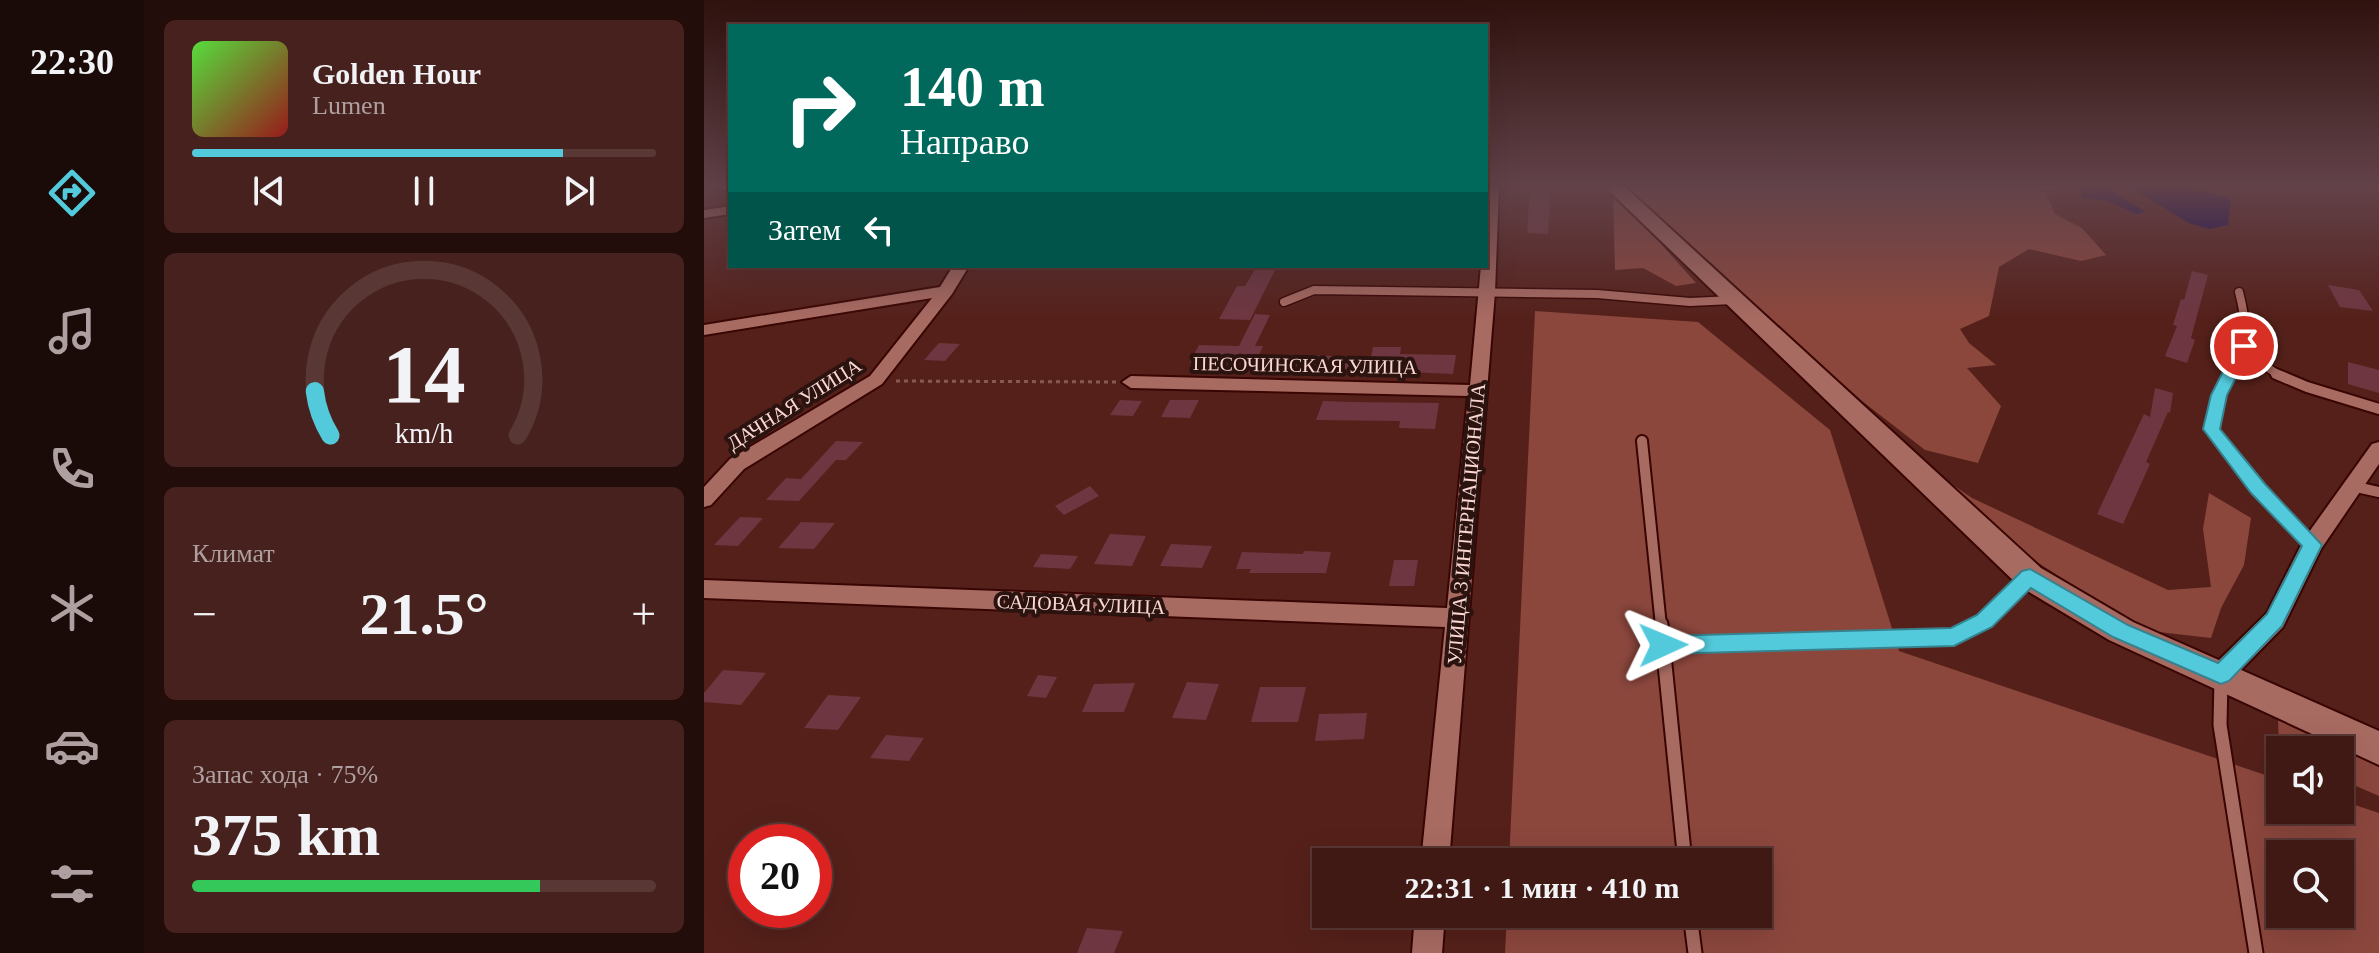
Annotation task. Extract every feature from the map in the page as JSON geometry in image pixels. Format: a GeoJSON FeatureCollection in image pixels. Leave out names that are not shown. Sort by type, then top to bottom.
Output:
{"type":"FeatureCollection","features":[{"type":"Feature","properties":{"kind":"street","name":"УЛИЦА 3 ИНТЕРНАЦИОНАЛА"},"geometry":{"type":"LineString","coordinates":[[1436,848],[1487,292],[1490,230]]}},
{"type":"Feature","properties":{"kind":"street"},"geometry":{"type":"LineString","coordinates":[[1660,230],[2030,577],[2121,631],[2379,748]]}},
{"type":"Feature","properties":{"kind":"street","name":"ДАЧНАЯ УЛИЦА"},"geometry":{"type":"LineString","coordinates":[[704,500],[737,464],[876,380],[946,291],[960,268]]}},
{"type":"Feature","properties":{"kind":"street"},"geometry":{"type":"LineString","coordinates":[[704,330],[946,291]]}},
{"type":"Feature","properties":{"kind":"street","name":"ПЕСОЧИНСКАЯ УЛИЦА"},"geometry":{"type":"LineString","coordinates":[[1131,382],[1478,391]]}},
{"type":"Feature","properties":{"kind":"street"},"geometry":{"type":"LineString","coordinates":[[2221,674],[2275,620],[2312,545],[2379,449]]}},
{"type":"Feature","properties":{"kind":"street","name":"САДОВАЯ УЛИЦА"},"geometry":{"type":"LineString","coordinates":[[704,589],[1458,618]]}},
{"type":"Feature","properties":{"kind":"street"},"geometry":{"type":"LineString","coordinates":[[1427,953],[1429,928]]}},
{"type":"Feature","properties":{"kind":"lane"},"geometry":{"type":"LineString","coordinates":[[1284,302],[1314,290],[1597,294],[1690,302],[1733,300]]}},
{"type":"Feature","properties":{"kind":"lane"},"geometry":{"type":"LineString","coordinates":[[2239,292],[2247,322],[2242,350],[2219,395],[2212,429],[2258,488],[2312,545]]}},
{"type":"Feature","properties":{"kind":"lane"},"geometry":{"type":"LineString","coordinates":[[2242,350],[2256,364],[2294,384],[2379,409]]}},
{"type":"Feature","properties":{"kind":"lane"},"geometry":{"type":"LineString","coordinates":[[1642,441],[1684,848]]}},
{"type":"Feature","properties":{"kind":"lane"},"geometry":{"type":"LineString","coordinates":[[2352,486],[2379,492]]}},
{"type":"Feature","properties":{"kind":"lane"},"geometry":{"type":"LineString","coordinates":[[1663,645],[1954,637],[1985,621],[2030,577]]}},
{"type":"Feature","properties":{"kind":"lane"},"geometry":{"type":"LineString","coordinates":[[2221,674],[2220,725],[2256,953]]}},
{"type":"Feature","properties":{"kind":"lane"},"geometry":{"type":"LineString","coordinates":[[1692,928],[1695,953]]}},
{"type":"Feature","properties":{"kind":"path"},"geometry":{"type":"LineString","coordinates":[[876,380],[1131,382]]}},
{"type":"Feature","properties":{"kind":"shaded area"},"geometry":{"type":"Polygon","coordinates":[[[1614,230],[1649,230],[1696,283],[1676,286],[1643,268],[1615,270],[1614,230]]]}},
{"type":"Feature","properties":{"kind":"shaded area"},"geometry":{"type":"Polygon","coordinates":[[[1668,230],[2084,230],[2106,255],[2081,261],[2029,249],[1999,267],[1989,316],[1960,329],[1969,343],[1996,365],[1967,368],[2001,406],[1978,463],[1925,450],[1862,401],[1668,230]]]}},
{"type":"Feature","properties":{"kind":"shaded area"},"geometry":{"type":"Polygon","coordinates":[[[1535,311],[1698,322],[1830,430],[1899,651],[2266,775],[2266,824],[2354,824],[2354,805],[2379,813],[2379,953],[1505,953],[1506,928],[1772,928],[1772,848],[1510,848],[1535,311]]]}},
{"type":"Feature","properties":{"kind":"shaded area"},"geometry":{"type":"Polygon","coordinates":[[[1943,478],[1972,498],[2168,590],[2211,587],[2203,529],[2209,493],[2251,518],[2244,565],[2221,608],[2211,638],[2150,631],[1979,524],[1943,478]]]}},
{"type":"Feature","properties":{"kind":"shaded area"},"geometry":{"type":"Polygon","coordinates":[[[2278,717],[2316,736],[2279,736],[2278,717]]]}},
{"type":"Feature","properties":{"kind":"shaded area"},"geometry":{"type":"Polygon","coordinates":[[[2354,755],[2379,767],[2379,796],[2354,785],[2354,755]]]}},
{"type":"Feature","properties":{"kind":"building"},"geometry":{"type":"Polygon","coordinates":[[[1527,230],[1548,230],[1548,234],[1527,233],[1527,230]]]}},
{"type":"Feature","properties":{"kind":"building"},"geometry":{"type":"Polygon","coordinates":[[[1256,268],[1276,268],[1250,320],[1219,319],[1237,286],[1245,286],[1256,268]]]}},
{"type":"Feature","properties":{"kind":"building"},"geometry":{"type":"Polygon","coordinates":[[[2192,271],[2208,275],[2191,338],[2195,340],[2187,363],[2165,356],[2192,271]]]}},
{"type":"Feature","properties":{"kind":"building"},"geometry":{"type":"Polygon","coordinates":[[[2328,285],[2359,290],[2373,311],[2340,307],[2328,285]]]}},
{"type":"Feature","properties":{"kind":"building"},"geometry":{"type":"Polygon","coordinates":[[[1255,314],[1270,315],[1255,346],[1263,346],[1257,360],[1190,362],[1199,345],[1239,346],[1255,314]]]}},
{"type":"Feature","properties":{"kind":"building"},"geometry":{"type":"Polygon","coordinates":[[[939,343],[960,344],[945,361],[924,360],[939,343]]]}},
{"type":"Feature","properties":{"kind":"building"},"geometry":{"type":"Polygon","coordinates":[[[1373,347],[1401,347],[1400,354],[1456,355],[1453,374],[1298,367],[1299,355],[1371,357],[1373,347]]]}},
{"type":"Feature","properties":{"kind":"building"},"geometry":{"type":"Polygon","coordinates":[[[2348,362],[2379,370],[2379,393],[2348,384],[2348,362]]]}},
{"type":"Feature","properties":{"kind":"building"},"geometry":{"type":"Polygon","coordinates":[[[2155,388],[2173,393],[2170,413],[2146,462],[2150,464],[2123,524],[2097,514],[2144,414],[2150,417],[2155,388]]]}},
{"type":"Feature","properties":{"kind":"building"},"geometry":{"type":"Polygon","coordinates":[[[1120,400],[1142,401],[1133,416],[1110,415],[1120,400]]]}},
{"type":"Feature","properties":{"kind":"building"},"geometry":{"type":"Polygon","coordinates":[[[1170,400],[1199,400],[1190,418],[1161,417],[1170,400]]]}},
{"type":"Feature","properties":{"kind":"building"},"geometry":{"type":"Polygon","coordinates":[[[1323,401],[1439,403],[1435,429],[1399,428],[1400,421],[1316,420],[1323,401]]]}},
{"type":"Feature","properties":{"kind":"building"},"geometry":{"type":"Polygon","coordinates":[[[836,441],[863,442],[846,460],[836,460],[799,501],[766,500],[786,478],[801,479],[836,441]]]}},
{"type":"Feature","properties":{"kind":"building"},"geometry":{"type":"Polygon","coordinates":[[[1090,486],[1099,496],[1064,515],[1055,506],[1090,486]]]}},
{"type":"Feature","properties":{"kind":"building"},"geometry":{"type":"Polygon","coordinates":[[[740,517],[763,518],[738,546],[714,545],[740,517]]]}},
{"type":"Feature","properties":{"kind":"building"},"geometry":{"type":"Polygon","coordinates":[[[801,522],[835,523],[814,549],[778,548],[801,522]]]}},
{"type":"Feature","properties":{"kind":"building"},"geometry":{"type":"Polygon","coordinates":[[[1110,534],[1146,536],[1132,566],[1094,564],[1110,534]]]}},
{"type":"Feature","properties":{"kind":"building"},"geometry":{"type":"Polygon","coordinates":[[[1171,544],[1212,546],[1202,568],[1160,566],[1171,544]]]}},
{"type":"Feature","properties":{"kind":"building"},"geometry":{"type":"Polygon","coordinates":[[[1304,551],[1331,552],[1326,573],[1249,573],[1251,569],[1236,569],[1242,552],[1303,554],[1304,551]]]}},
{"type":"Feature","properties":{"kind":"building"},"geometry":{"type":"Polygon","coordinates":[[[1041,554],[1078,556],[1070,569],[1033,567],[1041,554]]]}},
{"type":"Feature","properties":{"kind":"building"},"geometry":{"type":"Polygon","coordinates":[[[1394,560],[1418,560],[1414,586],[1389,586],[1394,560]]]}},
{"type":"Feature","properties":{"kind":"building"},"geometry":{"type":"Polygon","coordinates":[[[723,670],[766,673],[741,705],[704,702],[704,693],[723,670]]]}},
{"type":"Feature","properties":{"kind":"building"},"geometry":{"type":"Polygon","coordinates":[[[1038,675],[1057,677],[1046,698],[1027,696],[1038,675]]]}},
{"type":"Feature","properties":{"kind":"building"},"geometry":{"type":"Polygon","coordinates":[[[1187,682],[1219,684],[1206,720],[1172,718],[1187,682]]]}},
{"type":"Feature","properties":{"kind":"building"},"geometry":{"type":"Polygon","coordinates":[[[1135,683],[1124,712],[1082,712],[1094,684],[1135,683]]]}},
{"type":"Feature","properties":{"kind":"building"},"geometry":{"type":"Polygon","coordinates":[[[1260,687],[1306,687],[1298,722],[1251,722],[1260,687]]]}},
{"type":"Feature","properties":{"kind":"building"},"geometry":{"type":"Polygon","coordinates":[[[828,695],[861,697],[838,730],[804,728],[828,695]]]}},
{"type":"Feature","properties":{"kind":"building"},"geometry":{"type":"Polygon","coordinates":[[[1367,713],[1364,739],[1315,741],[1319,714],[1367,713]]]}},
{"type":"Feature","properties":{"kind":"building"},"geometry":{"type":"Polygon","coordinates":[[[886,735],[924,738],[909,761],[870,758],[886,735]]]}},
{"type":"Feature","properties":{"kind":"building"},"geometry":{"type":"Polygon","coordinates":[[[1087,928],[1123,931],[1114,953],[1077,953],[1087,928]]]}},
{"type":"Feature","properties":{"kind":"route"},"geometry":{"type":"LineString","coordinates":[[1663,645],[1954,637],[1985,621],[2030,577],[2121,631],[2221,674],[2275,620],[2312,545],[2258,488],[2212,429],[2219,395],[2244,346]]}}]}
